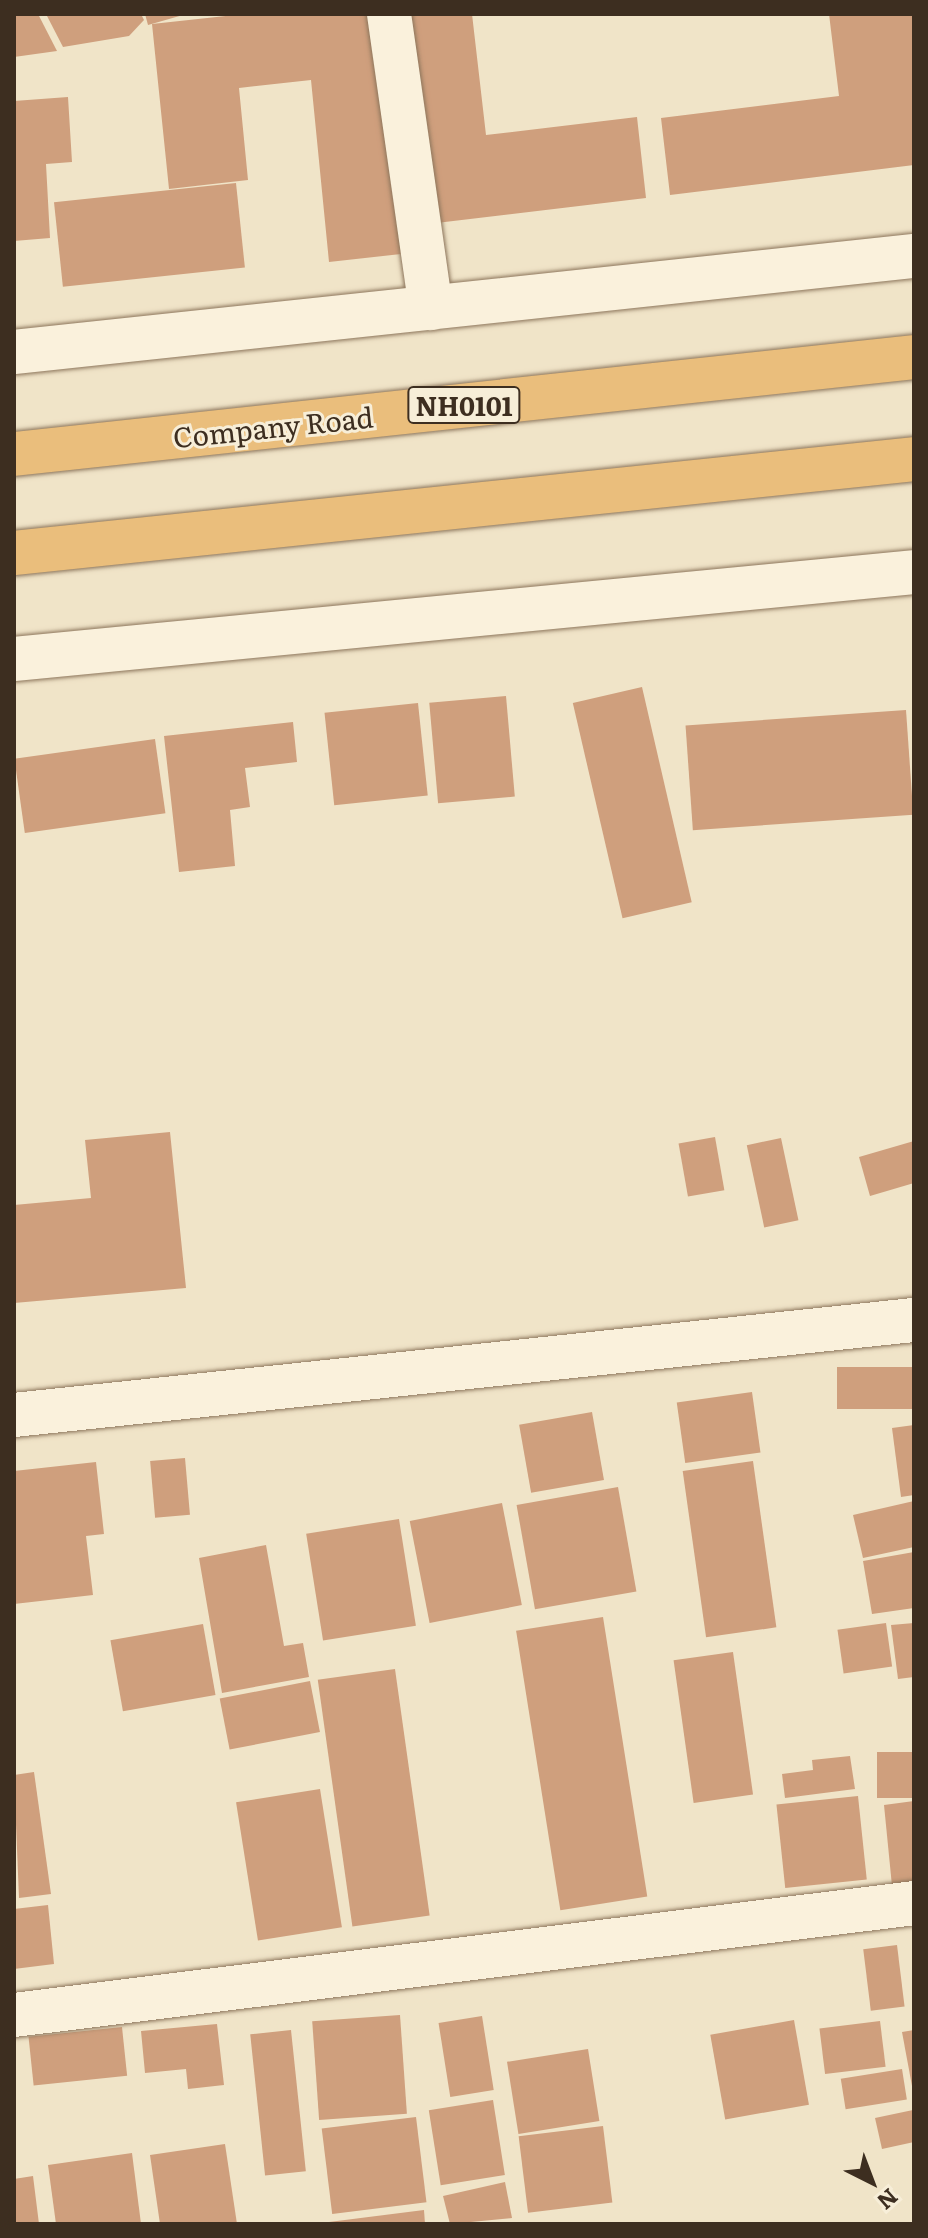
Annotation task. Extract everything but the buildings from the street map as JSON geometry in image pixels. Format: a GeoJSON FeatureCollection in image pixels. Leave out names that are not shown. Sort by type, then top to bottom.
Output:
{"type":"FeatureCollection","features":[{"type":"Feature","properties":{"kind":"highway","name":"Company Road"},"geometry":{"type":"LineString","coordinates":[[14,454],[914,357]]}},
{"type":"Feature","properties":{"kind":"highway"},"geometry":{"type":"LineString","coordinates":[[14,553],[914,459]]}},
{"type":"Feature","properties":{"kind":"street"},"geometry":{"type":"LineString","coordinates":[[389,14],[431,308]]}},
{"type":"Feature","properties":{"kind":"street"},"geometry":{"type":"LineString","coordinates":[[14,352],[914,256]]}},
{"type":"Feature","properties":{"kind":"street"},"geometry":{"type":"LineString","coordinates":[[14,659],[914,572]]}},
{"type":"Feature","properties":{"kind":"street"},"geometry":{"type":"LineString","coordinates":[[14,1415],[914,1320]]}},
{"type":"Feature","properties":{"kind":"street"},"geometry":{"type":"LineString","coordinates":[[14,2015],[914,1903]]}}]}
